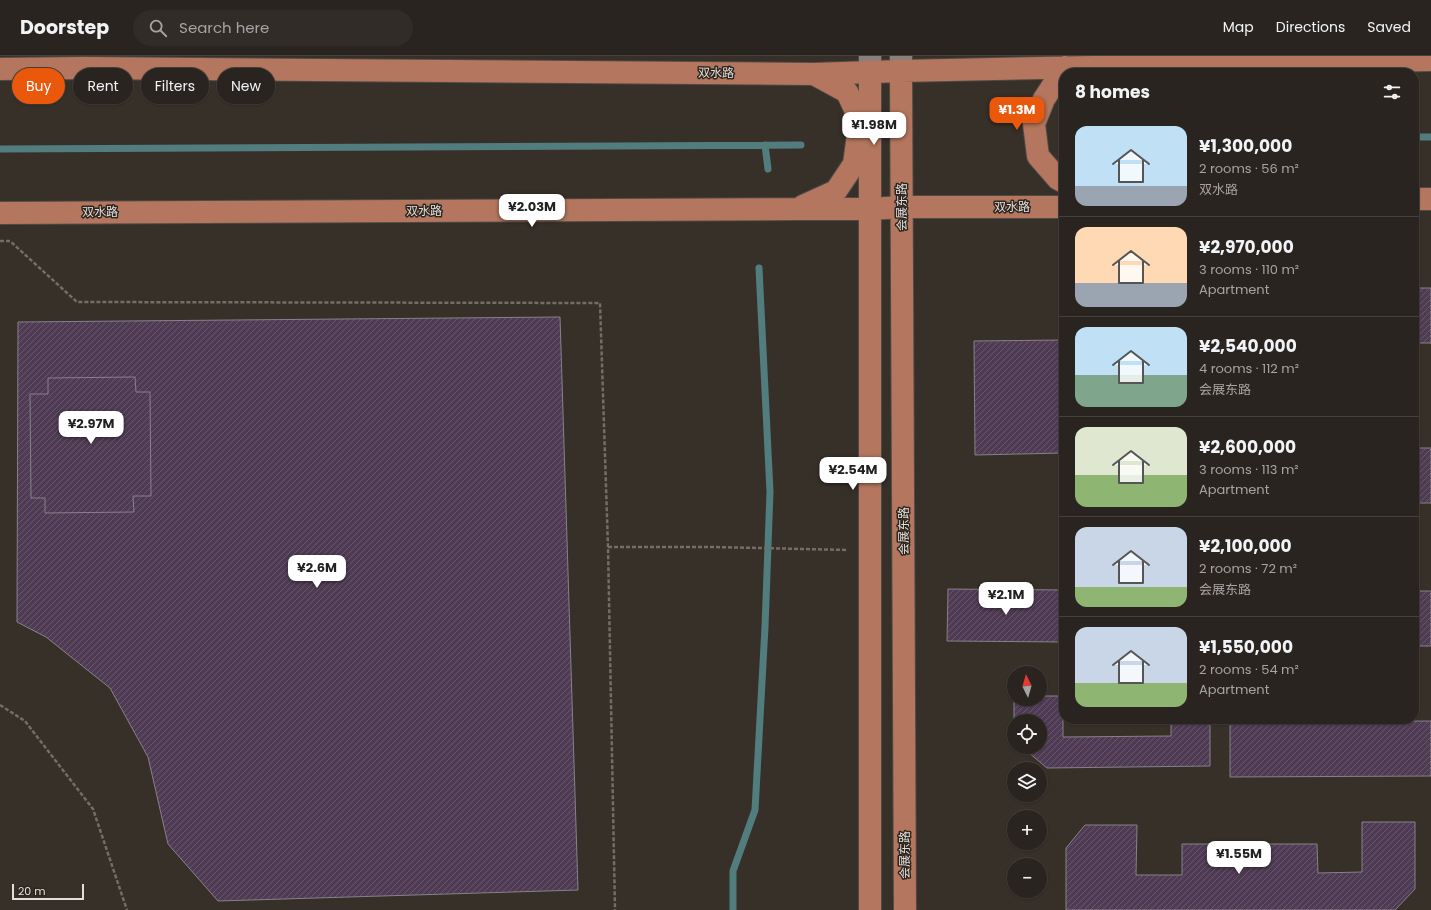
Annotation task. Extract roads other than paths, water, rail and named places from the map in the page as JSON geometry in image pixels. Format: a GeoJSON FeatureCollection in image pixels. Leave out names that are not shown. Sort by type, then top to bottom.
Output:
{"type":"FeatureCollection","features":[{"type":"Feature","properties":{"kind":"main road","name":"双水路"},"geometry":{"type":"LineString","coordinates":[[0,68],[77,62],[814,74],[870,64],[901,63],[1065,67],[1431,60]]}},
{"type":"Feature","properties":{"kind":"main road","name":"会展东路"},"geometry":{"type":"LineString","coordinates":[[901,63],[906,910]]}},
{"type":"Feature","properties":{"kind":"main road"},"geometry":{"type":"LineString","coordinates":[[870,64],[870,910]]}},
{"type":"Feature","properties":{"kind":"main road"},"geometry":{"type":"LineString","coordinates":[[796,210],[836,191],[854,164],[860,120],[847,92],[814,74]]}},
{"type":"Feature","properties":{"kind":"main road"},"geometry":{"type":"LineString","coordinates":[[1059,76],[1044,99],[1034,124],[1038,156],[1059,180]]}},
{"type":"Feature","properties":{"kind":"main road"},"geometry":{"type":"LineString","coordinates":[[1419,199],[1431,199]]}},
{"type":"Feature","properties":{"kind":"main road","name":"双水路"},"geometry":{"type":"LineString","coordinates":[[0,213],[796,210],[902,207],[1059,207]]}},
{"type":"Feature","properties":{"kind":"waterway"},"geometry":{"type":"LineString","coordinates":[[1419,137],[1431,137]]}},
{"type":"Feature","properties":{"kind":"waterway"},"geometry":{"type":"LineString","coordinates":[[765,145],[768,169]]}},
{"type":"Feature","properties":{"kind":"waterway"},"geometry":{"type":"LineString","coordinates":[[0,149],[801,145]]}},
{"type":"Feature","properties":{"kind":"waterway"},"geometry":{"type":"LineString","coordinates":[[733,910],[733,871],[755,810],[765,627],[770,492],[759,268]]}}]}
